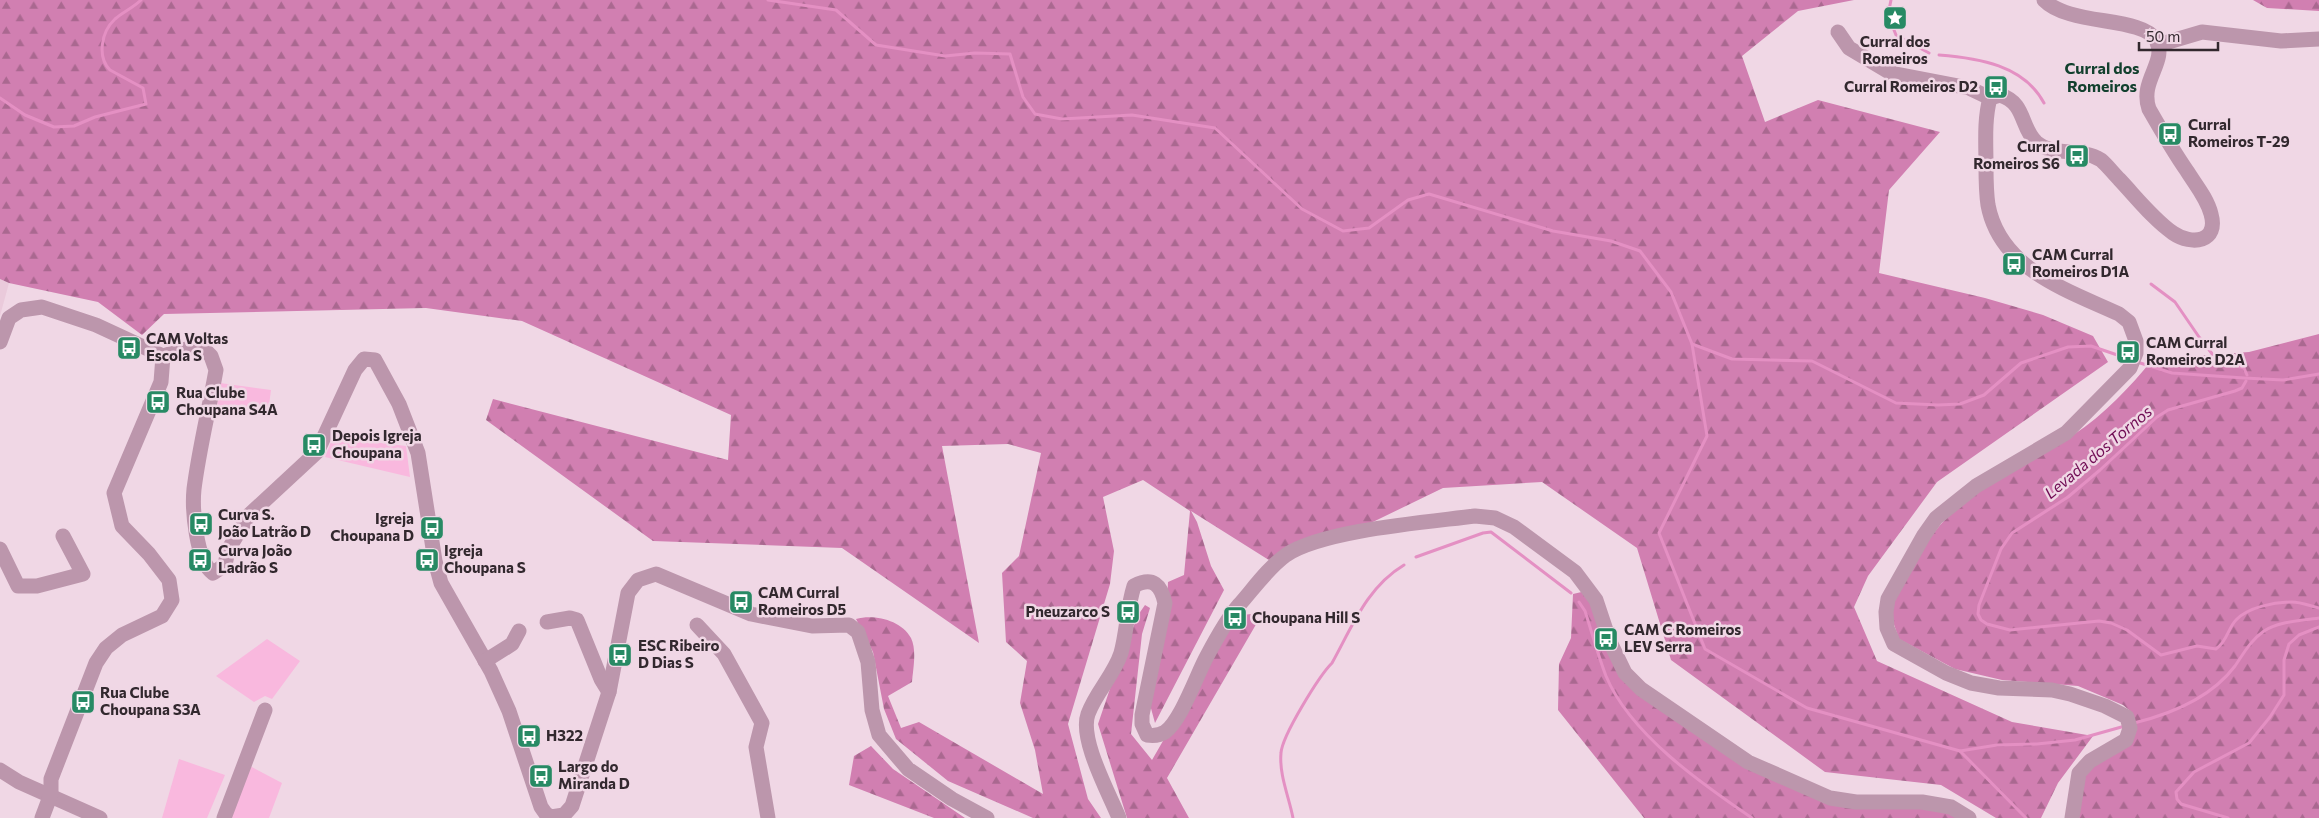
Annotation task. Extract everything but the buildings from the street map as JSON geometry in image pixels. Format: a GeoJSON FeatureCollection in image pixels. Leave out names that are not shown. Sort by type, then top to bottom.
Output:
{"type":"FeatureCollection","features":[{"type":"Feature","properties":{"kind":"street"},"geometry":{"type":"LineString","coordinates":[[1838,32],[1849,48],[1891,73],[1969,88],[1990,98],[2000,96],[2015,103],[2032,138],[2051,149],[2090,154],[2102,161],[2154,216],[2179,237],[2189,241],[2196,241],[2207,236],[2213,224],[2206,202],[2148,109],[2145,99],[2146,88],[2158,57],[2158,45],[2152,35],[2142,29],[2070,15],[2053,9],[2044,0]]}},
{"type":"Feature","properties":{"kind":"street"},"geometry":{"type":"LineString","coordinates":[[2158,45],[2202,32],[2282,41],[2319,39]]}},
{"type":"Feature","properties":{"kind":"street"},"geometry":{"type":"LineString","coordinates":[[1990,98],[1986,128],[1986,183],[1988,203],[1998,232],[2015,256],[2037,275],[2119,314],[2129,322],[2136,341],[2134,359],[2066,433],[1976,486],[1936,518],[1924,535],[1888,600],[1886,612],[1887,628],[1894,644],[1946,674],[1971,683],[1999,688],[2052,690],[2070,694],[2127,721],[2128,736],[2120,745],[2090,761],[2079,773],[2072,818]]}},
{"type":"Feature","properties":{"kind":"street"},"geometry":{"type":"LineString","coordinates":[[0,342],[9,318],[21,310],[42,307],[96,325],[163,356],[190,348],[206,351],[211,356],[216,370],[194,491],[198,546],[206,568],[213,573],[225,565],[228,550],[249,515],[317,452],[355,370],[364,359],[374,360],[399,404],[418,453],[440,583],[485,661],[509,712],[541,807],[546,814],[557,818],[564,815],[572,806],[609,692],[628,593],[638,580],[656,574],[751,614],[812,626],[849,625],[858,632],[868,662],[872,710],[879,735],[908,769],[952,800],[987,818]]}},
{"type":"Feature","properties":{"kind":"street"},"geometry":{"type":"LineString","coordinates":[[42,818],[51,794],[51,779],[96,663],[106,648],[122,636],[162,616],[172,600],[169,580],[149,554],[122,526],[114,493],[161,382],[163,356]]}},
{"type":"Feature","properties":{"kind":"street"},"geometry":{"type":"LineString","coordinates":[[1119,818],[1088,741],[1086,727],[1088,714],[1120,654],[1128,606],[1134,586],[1143,581],[1152,582],[1163,593],[1165,603],[1142,715],[1142,724],[1147,735],[1156,737],[1166,732],[1178,716],[1208,655],[1238,607],[1275,564],[1288,554],[1303,546],[1346,535],[1475,516],[1495,518],[1514,527],[1575,572],[1596,600],[1610,642],[1625,673],[1641,689],[1748,762],[1830,798],[1856,802],[1922,802],[1951,807],[1969,818]]}},
{"type":"Feature","properties":{"kind":"street"},"geometry":{"type":"LineString","coordinates":[[0,549],[18,586],[37,586],[83,574],[63,536]]}},
{"type":"Feature","properties":{"kind":"street"},"geometry":{"type":"LineString","coordinates":[[547,622],[570,618],[577,620],[601,679],[609,692]]}},
{"type":"Feature","properties":{"kind":"street"},"geometry":{"type":"LineString","coordinates":[[697,625],[724,654],[762,723],[756,747],[768,818]]}},
{"type":"Feature","properties":{"kind":"street"},"geometry":{"type":"LineString","coordinates":[[485,661],[512,644],[518,631]]}},
{"type":"Feature","properties":{"kind":"street"},"geometry":{"type":"LineString","coordinates":[[224,818],[265,710]]}},
{"type":"Feature","properties":{"kind":"street"},"geometry":{"type":"LineString","coordinates":[[0,770],[19,782],[51,794],[100,818]]}},
{"type":"Feature","properties":{"kind":"shaded area"},"geometry":{"type":"Polygon","coordinates":[[[0,279],[9,283],[0,316],[0,279]]]}},
{"type":"Feature","properties":{"kind":"shaded area"},"geometry":{"type":"Polygon","coordinates":[[[220,383],[271,390],[268,413],[217,406],[220,383]]]}},
{"type":"Feature","properties":{"kind":"shaded area"},"geometry":{"type":"Polygon","coordinates":[[[333,437],[406,446],[410,477],[325,457],[333,437]]]}},
{"type":"Feature","properties":{"kind":"shaded area"},"geometry":{"type":"Polygon","coordinates":[[[267,639],[300,661],[272,699],[265,696],[254,702],[216,676],[267,639]]]}},
{"type":"Feature","properties":{"kind":"shaded area"},"geometry":{"type":"Polygon","coordinates":[[[179,759],[225,775],[207,818],[162,818],[179,759]]]}},
{"type":"Feature","properties":{"kind":"shaded area"},"geometry":{"type":"Polygon","coordinates":[[[250,766],[282,783],[269,818],[230,818],[250,766]]]}},
{"type":"Feature","properties":{"kind":"green space"},"geometry":{"type":"Polygon","coordinates":[[[0,0],[1854,0],[1798,11],[1742,56],[1765,122],[1818,100],[1940,132],[1889,190],[1879,273],[1985,298],[2043,315],[2093,336],[2108,362],[1937,482],[1868,576],[1854,607],[1877,661],[2012,722],[2093,736],[2058,783],[2041,818],[1996,818],[1941,785],[1825,772],[1671,660],[1637,548],[1542,482],[1443,488],[1346,535],[1275,564],[1191,511],[1197,522],[1211,566],[1224,590],[1155,723],[1149,701],[1166,627],[1168,582],[1184,575],[1190,511],[1143,480],[1103,497],[1114,551],[1110,584],[1068,724],[1088,799],[1101,818],[1033,818],[948,781],[896,739],[884,709],[873,652],[856,619],[871,617],[886,620],[901,627],[911,638],[914,654],[912,682],[888,696],[901,728],[919,722],[1043,794],[1035,750],[1020,703],[1027,661],[1006,642],[1002,573],[1019,556],[1041,453],[1008,444],[942,446],[979,643],[842,548],[653,541],[486,420],[493,399],[728,460],[731,415],[522,321],[426,308],[164,314],[142,335],[98,302],[9,283],[0,279],[0,0]]]}},
{"type":"Feature","properties":{"kind":"green space"},"geometry":{"type":"Polygon","coordinates":[[[2253,0],[2319,0],[2319,11],[2267,8],[2253,0]]]}},
{"type":"Feature","properties":{"kind":"green space"},"geometry":{"type":"Polygon","coordinates":[[[2319,334],[2319,818],[2072,818],[2079,773],[2120,745],[2129,710],[2123,705],[2078,686],[2002,680],[1955,669],[1899,639],[1889,610],[1927,543],[1936,530],[1957,508],[1985,487],[2059,444],[2095,419],[2116,400],[2153,359],[2249,352],[2319,334]]]}},
{"type":"Feature","properties":{"kind":"green space"},"geometry":{"type":"Polygon","coordinates":[[[1590,590],[1625,673],[1748,762],[1830,798],[1894,800],[1969,818],[1644,818],[1558,710],[1559,664],[1571,638],[1573,594],[1590,590]]]}},
{"type":"Feature","properties":{"kind":"green space"},"geometry":{"type":"Polygon","coordinates":[[[1145,605],[1150,608],[1142,634],[1131,734],[1152,760],[1235,616],[1251,614],[1258,621],[1167,778],[1189,818],[1127,818],[1098,724],[1138,615],[1145,605]]]}},
{"type":"Feature","properties":{"kind":"green space"},"geometry":{"type":"Polygon","coordinates":[[[871,746],[893,769],[965,818],[934,818],[849,785],[854,756],[871,746]]]}},
{"type":"Feature","properties":{"kind":"waterway"},"geometry":{"type":"LineString","coordinates":[[0,98],[25,115],[54,127],[74,126],[95,117],[146,104],[143,88],[110,70],[106,65],[102,52],[102,44],[110,24],[141,0]]}},
{"type":"Feature","properties":{"kind":"waterway"},"geometry":{"type":"LineString","coordinates":[[768,0],[836,10],[876,45],[945,56],[975,53],[1010,54],[1023,97],[1035,114],[1062,119],[1132,115],[1215,128],[1302,209],[1343,231],[1369,228],[1408,200],[1429,194],[1553,231],[1611,241],[1640,251],[1671,292],[1692,344],[1732,359],[1812,361],[1896,403],[1960,404],[1984,395],[2021,363],[2068,347],[2091,346],[2129,359]]}},
{"type":"Feature","properties":{"kind":"waterway","name":"Levada dos Tornos"},"geometry":{"type":"LineString","coordinates":[[1891,0],[1888,15],[1896,35],[1929,53]]}},
{"type":"Feature","properties":{"kind":"waterway","name":"Levada dos Tornos"},"geometry":{"type":"LineString","coordinates":[[1939,55],[1969,58],[1999,66],[2025,80],[2044,103]]}},
{"type":"Feature","properties":{"kind":"waterway","name":"Levada dos Tornos"},"geometry":{"type":"LineString","coordinates":[[2151,284],[2175,302],[2217,360],[2244,368],[2247,375]]}},
{"type":"Feature","properties":{"kind":"waterway"},"geometry":{"type":"LineString","coordinates":[[1692,344],[1707,436],[1659,533],[1705,649],[1807,708],[1960,751],[2026,818]]}},
{"type":"Feature","properties":{"kind":"waterway"},"geometry":{"type":"LineString","coordinates":[[2137,362],[2172,373],[2244,378],[2283,380],[2319,374]]}},
{"type":"Feature","properties":{"kind":"waterway","name":"Levada dos Tornos"},"geometry":{"type":"LineString","coordinates":[[2246,381],[2242,388],[2235,391],[2168,410],[2157,417],[2068,497],[2012,533],[2001,549],[1979,605],[1978,614],[1981,620],[1987,624],[2010,630],[2099,621],[2111,623],[2127,630],[2161,655],[2197,646],[2216,649],[2223,643],[2231,627],[2241,615],[2262,606],[2292,602],[2319,608]]}},
{"type":"Feature","properties":{"kind":"waterway","name":"Levada dos Tornos"},"geometry":{"type":"LineString","coordinates":[[1416,557],[1483,533],[1491,532],[1571,593]]}},
{"type":"Feature","properties":{"kind":"waterway","name":"Levada dos Tornos"},"geometry":{"type":"LineString","coordinates":[[1293,818],[1283,778],[1281,761],[1283,745],[1294,720],[1310,693],[1332,663],[1370,596],[1391,574],[1404,565]]}},
{"type":"Feature","properties":{"kind":"waterway","name":"Levada dos Tornos"},"geometry":{"type":"LineString","coordinates":[[1579,602],[1585,611],[1606,676],[1617,697],[1632,718],[1669,756],[1711,790],[1752,818]]}},
{"type":"Feature","properties":{"kind":"waterway"},"geometry":{"type":"LineString","coordinates":[[2134,723],[2162,715],[2202,696],[2225,677],[2251,643],[2264,631],[2283,623],[2319,618]]}},
{"type":"Feature","properties":{"kind":"waterway","name":"Levada dos Tornos"},"geometry":{"type":"LineString","coordinates":[[2228,818],[2181,804],[2177,799],[2176,792],[2194,772],[2249,743],[2270,717],[2284,695],[2284,660],[2289,644],[2299,635],[2319,627]]}},
{"type":"Feature","properties":{"kind":"waterway"},"geometry":{"type":"LineString","coordinates":[[1960,751],[1997,745],[2037,744],[2075,740],[2125,726]]}},
{"type":"Feature","properties":{"kind":"place","name":"Curral dos Romeiros"},"geometry":{"type":"Point","coordinates":[1895,18]}},
{"type":"Feature","properties":{"kind":"place","name":"Curral Romeiros D2"},"geometry":{"type":"Point","coordinates":[1996,87]}},
{"type":"Feature","properties":{"kind":"place","name":"Curral Romeiros T-29"},"geometry":{"type":"Point","coordinates":[2170,134]}},
{"type":"Feature","properties":{"kind":"place","name":"Curral Romeiros S6"},"geometry":{"type":"Point","coordinates":[2077,156]}},
{"type":"Feature","properties":{"kind":"place","name":"CAM Curral Romeiros D1A"},"geometry":{"type":"Point","coordinates":[2014,264]}},
{"type":"Feature","properties":{"kind":"place","name":"CAM Voltas Escola S"},"geometry":{"type":"Point","coordinates":[129,348]}},
{"type":"Feature","properties":{"kind":"place","name":"CAM Curral Romeiros D2A"},"geometry":{"type":"Point","coordinates":[2128,352]}},
{"type":"Feature","properties":{"kind":"place","name":"Rua Clube Choupana S4A"},"geometry":{"type":"Point","coordinates":[158,402]}},
{"type":"Feature","properties":{"kind":"place","name":"Depois Igreja Choupana"},"geometry":{"type":"Point","coordinates":[314,445]}},
{"type":"Feature","properties":{"kind":"place","name":"Curva S. João Latrão D"},"geometry":{"type":"Point","coordinates":[201,524]}},
{"type":"Feature","properties":{"kind":"place","name":"Igreja Choupana D"},"geometry":{"type":"Point","coordinates":[432,528]}},
{"type":"Feature","properties":{"kind":"place","name":"Curva João Ladrão S"},"geometry":{"type":"Point","coordinates":[200,560]}},
{"type":"Feature","properties":{"kind":"place","name":"Igreja Choupana S"},"geometry":{"type":"Point","coordinates":[427,560]}},
{"type":"Feature","properties":{"kind":"place","name":"CAM Curral Romeiros D5"},"geometry":{"type":"Point","coordinates":[741,602]}},
{"type":"Feature","properties":{"kind":"place","name":"Pneuzarco S"},"geometry":{"type":"Point","coordinates":[1128,612]}},
{"type":"Feature","properties":{"kind":"place","name":"Choupana Hill S"},"geometry":{"type":"Point","coordinates":[1235,618]}},
{"type":"Feature","properties":{"kind":"place","name":"CAM C Romeiros LEV Serra"},"geometry":{"type":"Point","coordinates":[1606,639]}},
{"type":"Feature","properties":{"kind":"place","name":"ESC Ribeiro D Dias S"},"geometry":{"type":"Point","coordinates":[620,655]}},
{"type":"Feature","properties":{"kind":"place","name":"Rua Clube Choupana S3A"},"geometry":{"type":"Point","coordinates":[83,702]}},
{"type":"Feature","properties":{"kind":"place","name":"H322"},"geometry":{"type":"Point","coordinates":[529,736]}},
{"type":"Feature","properties":{"kind":"place","name":"Largo do Miranda D"},"geometry":{"type":"Point","coordinates":[541,776]}},
{"type":"Feature","properties":{"kind":"district","name":"Curral dos Romeiros"},"geometry":{"type":"Point","coordinates":[2102,77]}}]}
